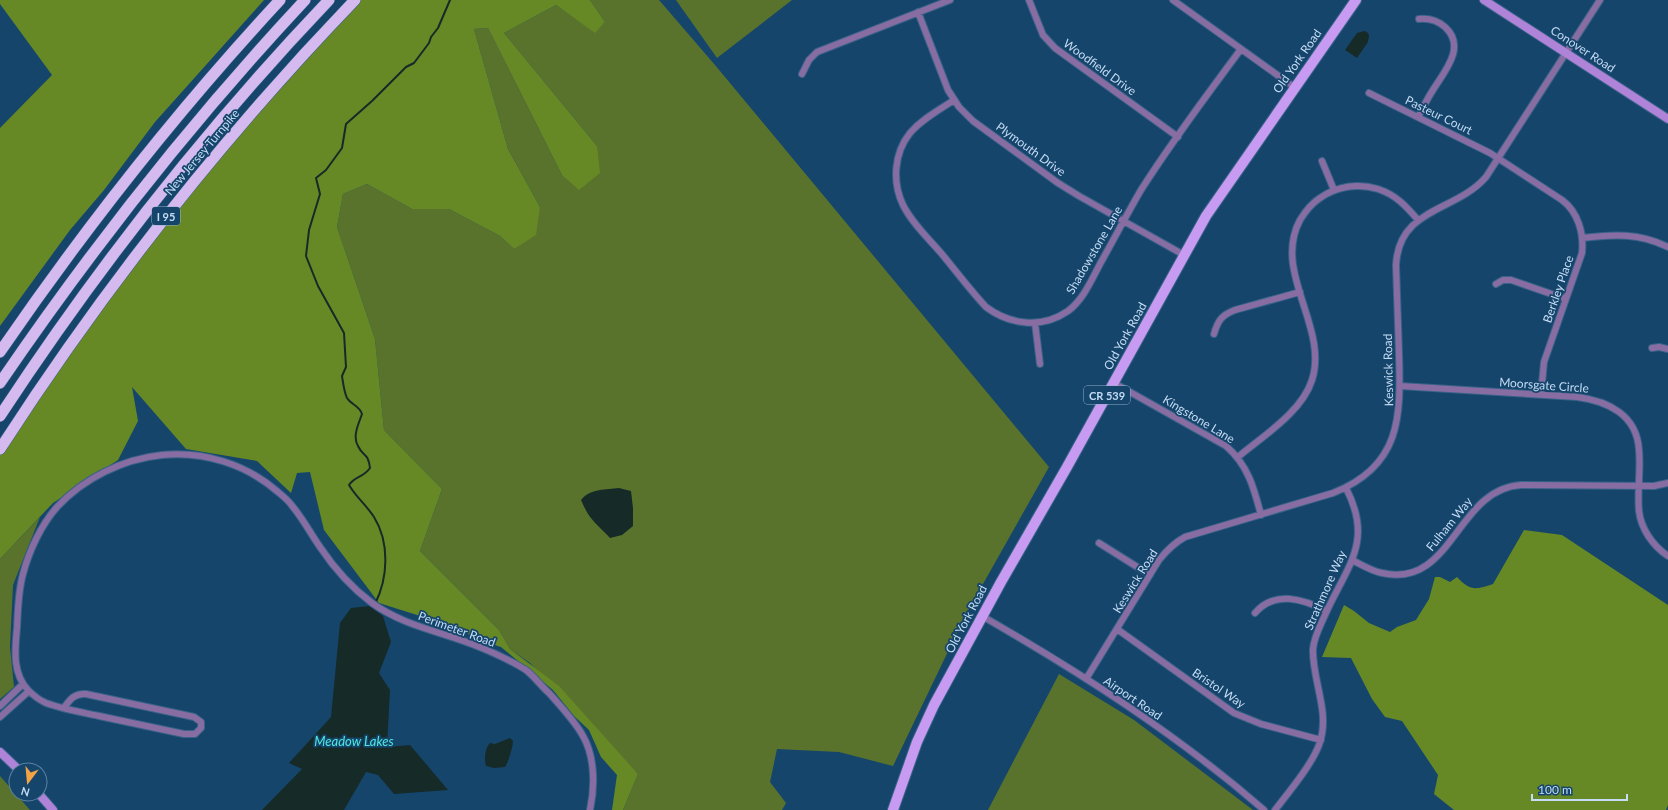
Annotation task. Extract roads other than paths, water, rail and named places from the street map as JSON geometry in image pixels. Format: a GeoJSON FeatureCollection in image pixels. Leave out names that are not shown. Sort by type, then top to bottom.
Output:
{"type":"FeatureCollection","features":[{"type":"Feature","properties":{"kind":"highway"},"geometry":{"type":"LineString","coordinates":[[0,352],[73,248],[126,180],[208,81],[280,0]]}},
{"type":"Feature","properties":{"kind":"highway","name":"New Jersey Turnpike"},"geometry":{"type":"LineString","coordinates":[[0,383],[63,292],[142,188],[229,83],[305,0]]}},
{"type":"Feature","properties":{"kind":"highway","name":"New Jersey Turnpike"},"geometry":{"type":"LineString","coordinates":[[0,416],[83,295],[153,203],[235,103],[329,0]]}},
{"type":"Feature","properties":{"kind":"highway","name":"New Jersey Turnpike"},"geometry":{"type":"LineString","coordinates":[[0,449],[75,337],[161,222],[271,90],[355,0]]}},
{"type":"Feature","properties":{"kind":"main road","name":"Old York Road"},"geometry":{"type":"LineString","coordinates":[[893,810],[917,742],[928,718],[982,616],[1114,383],[1184,255],[1218,198],[1356,0]]}},
{"type":"Feature","properties":{"kind":"street"},"geometry":{"type":"LineString","coordinates":[[802,74],[809,60],[817,52],[950,0]]}},
{"type":"Feature","properties":{"kind":"street","name":"Woodfield Drive"},"geometry":{"type":"LineString","coordinates":[[1029,0],[1043,35],[1055,48],[1178,137]]}},
{"type":"Feature","properties":{"kind":"street"},"geometry":{"type":"LineString","coordinates":[[1173,0],[1294,87]]}},
{"type":"Feature","properties":{"kind":"street","name":"Conover Road"},"geometry":{"type":"LineString","coordinates":[[1484,0],[1668,119]]}},
{"type":"Feature","properties":{"kind":"street","name":"Keswick Road"},"geometry":{"type":"LineString","coordinates":[[1086,679],[1164,553],[1176,542],[1185,537],[1346,488],[1358,481],[1374,467],[1390,443],[1399,414],[1400,386],[1397,258],[1406,235],[1418,220],[1475,188],[1486,176],[1600,0]]}},
{"type":"Feature","properties":{"kind":"street","name":"Plymouth Drive"},"geometry":{"type":"LineString","coordinates":[[918,12],[944,82],[954,100],[973,121],[1058,183],[1184,255]]}},
{"type":"Feature","properties":{"kind":"street"},"geometry":{"type":"LineString","coordinates":[[1418,117],[1451,60],[1454,49],[1452,38],[1445,28],[1435,21],[1419,19]]}},
{"type":"Feature","properties":{"kind":"street","name":"Shadowstone Lane"},"geometry":{"type":"LineString","coordinates":[[954,100],[921,123],[905,142],[899,156],[896,171],[898,191],[903,205],[986,307],[999,316],[1007,319],[1025,323],[1035,323],[1056,317],[1067,311],[1082,296],[1141,190],[1241,49]]}},
{"type":"Feature","properties":{"kind":"street","name":"Pasteur Court"},"geometry":{"type":"LineString","coordinates":[[1369,93],[1498,158]]}},
{"type":"Feature","properties":{"kind":"street","name":"Berkley Place"},"geometry":{"type":"LineString","coordinates":[[1498,158],[1566,203],[1576,217],[1582,238],[1581,258],[1543,366],[1541,394]]}},
{"type":"Feature","properties":{"kind":"street"},"geometry":{"type":"LineString","coordinates":[[1322,161],[1334,190]]}},
{"type":"Feature","properties":{"kind":"street"},"geometry":{"type":"LineString","coordinates":[[1238,457],[1292,412],[1305,396],[1312,379],[1315,358],[1314,347],[1292,255],[1296,228],[1310,206],[1334,190],[1359,186],[1384,191],[1399,199],[1418,220]]}},
{"type":"Feature","properties":{"kind":"street"},"geometry":{"type":"LineString","coordinates":[[1582,238],[1606,235],[1631,235],[1649,239],[1668,247]]}},
{"type":"Feature","properties":{"kind":"street"},"geometry":{"type":"LineString","coordinates":[[1496,284],[1503,280],[1511,280],[1566,299]]}},
{"type":"Feature","properties":{"kind":"street"},"geometry":{"type":"LineString","coordinates":[[1214,334],[1218,321],[1226,313],[1300,292]]}},
{"type":"Feature","properties":{"kind":"street"},"geometry":{"type":"LineString","coordinates":[[1035,323],[1040,364]]}},
{"type":"Feature","properties":{"kind":"street"},"geometry":{"type":"LineString","coordinates":[[1652,348],[1668,348]]}},
{"type":"Feature","properties":{"kind":"street","name":"Kingstone Lane"},"geometry":{"type":"LineString","coordinates":[[1114,383],[1226,446],[1238,457],[1251,480],[1261,515]]}},
{"type":"Feature","properties":{"kind":"street","name":"Moorsgate Circle"},"geometry":{"type":"LineString","coordinates":[[1400,386],[1541,394],[1595,400],[1610,405],[1622,414],[1633,428],[1639,446],[1639,511],[1644,528],[1654,544],[1668,556]]}},
{"type":"Feature","properties":{"kind":"street","name":"Perimeter Road"},"geometry":{"type":"LineString","coordinates":[[24,684],[18,673],[15,660],[18,602],[22,576],[33,545],[57,507],[76,490],[114,466],[145,457],[186,453],[214,458],[253,474],[270,485],[293,506],[322,550],[342,575],[378,607],[410,624],[482,648],[526,670],[556,701],[583,736],[591,760],[593,787],[590,810]]}},
{"type":"Feature","properties":{"kind":"street","name":"Fulham Way"},"geometry":{"type":"LineString","coordinates":[[1352,560],[1372,570],[1388,574],[1406,574],[1421,569],[1440,554],[1484,500],[1496,491],[1510,486],[1654,486],[1668,484]]}},
{"type":"Feature","properties":{"kind":"street","name":"Strathmore Way"},"geometry":{"type":"LineString","coordinates":[[1275,810],[1314,755],[1321,740],[1323,729],[1322,714],[1313,648],[1316,633],[1352,560],[1358,543],[1358,521],[1354,503],[1346,488]]}},
{"type":"Feature","properties":{"kind":"street"},"geometry":{"type":"LineString","coordinates":[[1099,543],[1150,575]]}},
{"type":"Feature","properties":{"kind":"street"},"geometry":{"type":"LineString","coordinates":[[1255,613],[1270,601],[1289,598],[1305,600],[1327,611]]}},
{"type":"Feature","properties":{"kind":"street","name":"Airport Road"},"geometry":{"type":"LineString","coordinates":[[982,616],[1033,645],[1177,741],[1264,810]]}},
{"type":"Feature","properties":{"kind":"street","name":"Bristol Way"},"geometry":{"type":"LineString","coordinates":[[1117,629],[1230,711],[1261,724],[1321,740]]}},
{"type":"Feature","properties":{"kind":"street"},"geometry":{"type":"LineString","coordinates":[[0,706],[24,684],[39,700],[64,708],[192,735],[198,732],[201,728],[201,722],[194,717],[79,693],[69,700],[64,708]]}},
{"type":"Feature","properties":{"kind":"street"},"geometry":{"type":"LineString","coordinates":[[0,717],[29,691]]}},
{"type":"Feature","properties":{"kind":"street"},"geometry":{"type":"LineString","coordinates":[[0,752],[11,762]]}},
{"type":"Feature","properties":{"kind":"street"},"geometry":{"type":"LineString","coordinates":[[46,802],[53,810]]}},
{"type":"Feature","properties":{"kind":"water"},"geometry":{"type":"Polygon","coordinates":[[[1364,31],[1369,35],[1368,42],[1357,58],[1345,50],[1357,33],[1364,31]]]}},
{"type":"Feature","properties":{"kind":"water"},"geometry":{"type":"Polygon","coordinates":[[[619,488],[631,491],[633,526],[622,535],[610,538],[590,517],[581,500],[589,493],[594,491],[619,488]]]}},
{"type":"Feature","properties":{"kind":"water","name":"Meadow Lakes"},"geometry":{"type":"Polygon","coordinates":[[[369,606],[383,616],[391,642],[379,673],[390,690],[387,747],[410,745],[448,790],[394,794],[378,775],[366,772],[344,810],[262,810],[302,769],[289,763],[331,717],[340,623],[351,608],[369,606]]]}},
{"type":"Feature","properties":{"kind":"water"},"geometry":{"type":"Polygon","coordinates":[[[510,738],[513,741],[513,744],[505,767],[494,768],[486,766],[485,754],[490,743],[495,744],[510,738]]]}},
{"type":"Feature","properties":{"kind":"waterway"},"geometry":{"type":"LineString","coordinates":[[375,604],[383,583],[385,572],[385,549],[383,538],[374,517],[349,485],[351,482],[365,474],[370,468],[367,457],[356,442],[356,434],[362,414],[361,411],[347,398],[345,393],[342,376],[346,367],[344,333],[318,286],[306,256],[309,230],[320,194],[316,178],[326,170],[342,148],[346,124],[372,101],[406,67],[414,63],[438,28],[450,0]]}}]}
